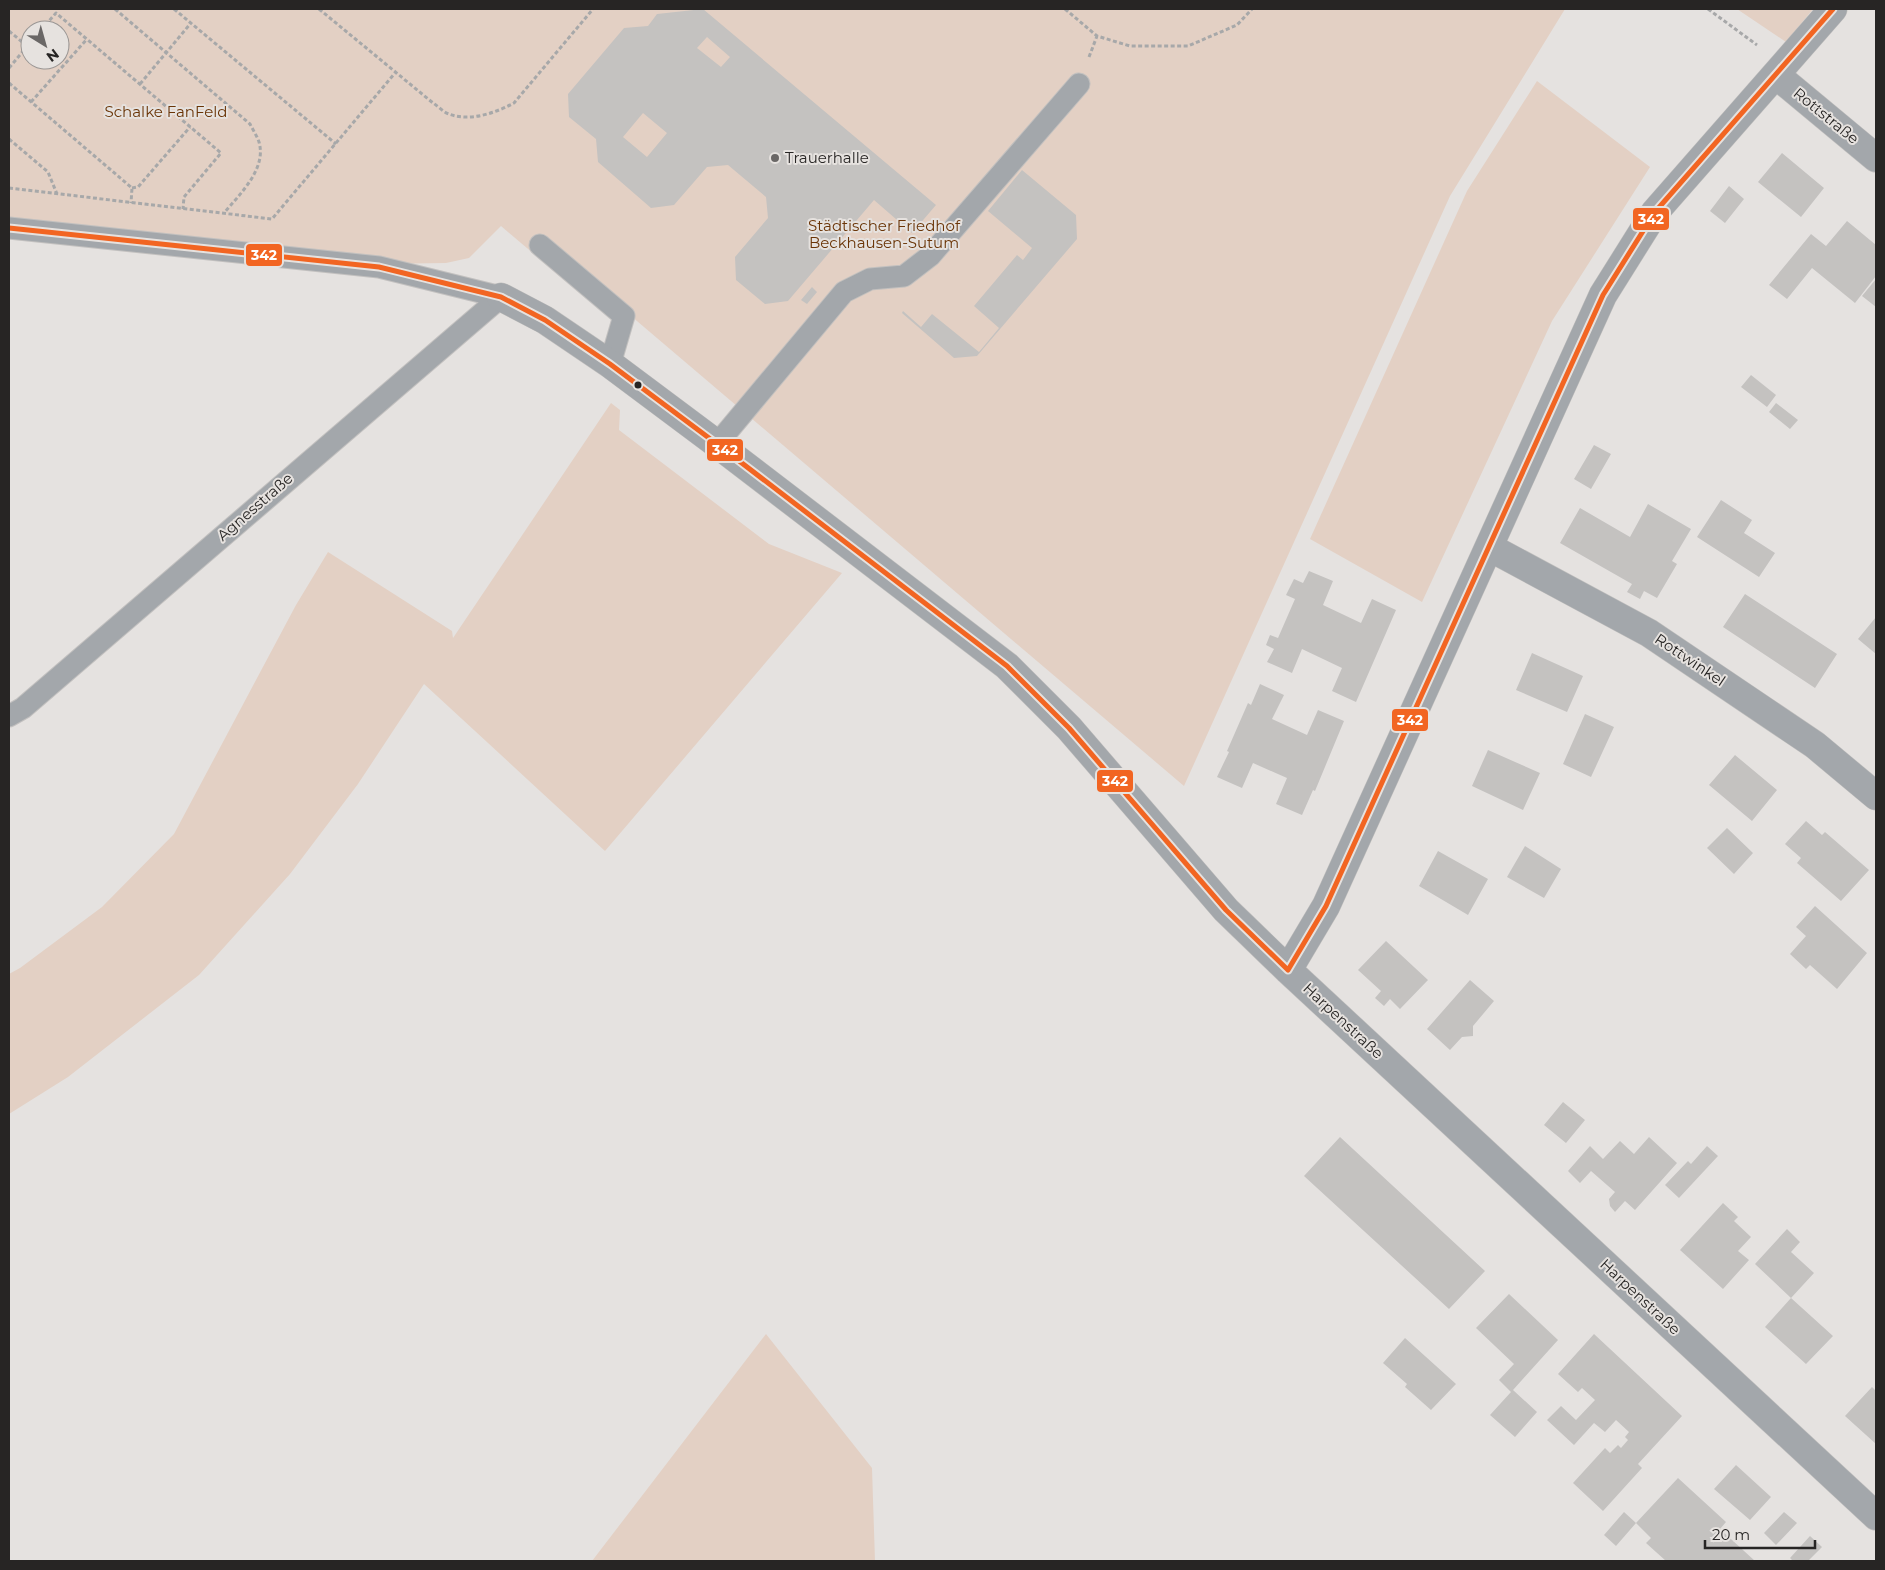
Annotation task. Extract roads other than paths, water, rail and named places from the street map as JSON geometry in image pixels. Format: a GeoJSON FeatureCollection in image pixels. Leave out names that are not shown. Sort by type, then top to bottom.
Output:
{"type":"FeatureCollection","features":[{"type":"Feature","properties":{"kind":"street"},"geometry":{"type":"LineString","coordinates":[[1288,970],[1326,906],[1603,295],[1655,212],[1833,9]]}},
{"type":"Feature","properties":{"kind":"street","name":"Rottstraße"},"geometry":{"type":"LineString","coordinates":[[1780,70],[1876,158]]}},
{"type":"Feature","properties":{"kind":"street","name":"Harpenstraße"},"geometry":{"type":"LineString","coordinates":[[501,296],[545,320],[610,364],[1007,666],[1069,728],[1226,910],[1288,970],[1876,1516]]}},
{"type":"Feature","properties":{"kind":"street","name":"Rottwinkel"},"geometry":{"type":"LineString","coordinates":[[1489,547],[1649,633],[1815,745],[1876,796]]}},
{"type":"Feature","properties":{"kind":"lane"},"geometry":{"type":"LineString","coordinates":[[717,444],[844,292],[870,279],[904,276],[930,256],[1078,84]]}},
{"type":"Feature","properties":{"kind":"lane"},"geometry":{"type":"LineString","coordinates":[[9,228],[379,267],[501,296]]}},
{"type":"Feature","properties":{"kind":"lane"},"geometry":{"type":"LineString","coordinates":[[540,245],[624,316],[610,364]]}},
{"type":"Feature","properties":{"kind":"lane","name":"Agnesstraße"},"geometry":{"type":"LineString","coordinates":[[9,716],[23,708],[501,296]]}},
{"type":"Feature","properties":{"kind":"place","name":"Trauerhalle"},"geometry":{"type":"Point","coordinates":[775,158]}},
{"type":"Feature","properties":{"kind":"park label","name":"Schalke FanFeld"},"geometry":{"type":"Point","coordinates":[166,112]}},
{"type":"Feature","properties":{"kind":"park label","name":"Städtischer Friedhof Beckhausen-Sutum"},"geometry":{"type":"Point","coordinates":[884,234]}}]}
